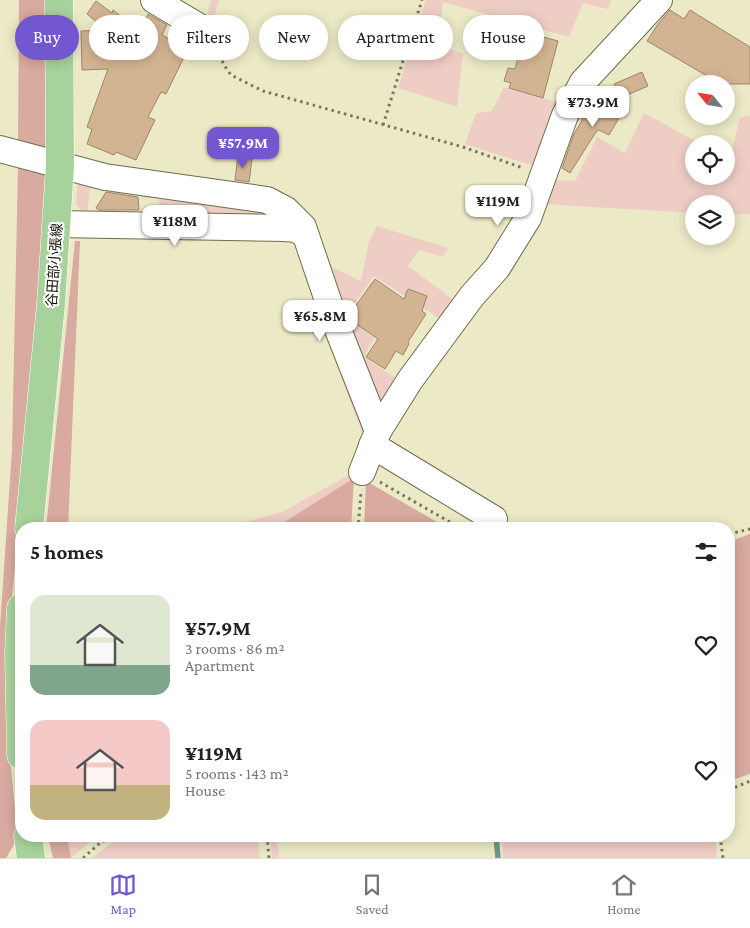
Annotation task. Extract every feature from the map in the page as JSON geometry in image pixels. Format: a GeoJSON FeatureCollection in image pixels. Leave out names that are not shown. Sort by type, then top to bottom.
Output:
{"type":"FeatureCollection","features":[{"type":"Feature","properties":{"kind":"main road","name":"谷田部小張線"},"geometry":{"type":"LineString","coordinates":[[30,522],[50,324],[57,224],[60,166],[59,0]]}},
{"type":"Feature","properties":{"kind":"main road"},"geometry":{"type":"LineString","coordinates":[[29,842],[31,858]]}},
{"type":"Feature","properties":{"kind":"street"},"geometry":{"type":"LineString","coordinates":[[154,0],[180,15]]}},
{"type":"Feature","properties":{"kind":"street"},"geometry":{"type":"LineString","coordinates":[[362,472],[375,438],[437,341],[472,296],[497,268],[528,218],[565,115],[582,82],[659,0]]}},
{"type":"Feature","properties":{"kind":"street"},"geometry":{"type":"LineString","coordinates":[[9,152],[106,177],[273,201],[286,210],[303,227],[375,438],[494,519]]}},
{"type":"Feature","properties":{"kind":"street"},"geometry":{"type":"LineString","coordinates":[[57,224],[285,228],[296,229],[304,234]]}},
{"type":"Feature","properties":{"kind":"path"},"geometry":{"type":"LineString","coordinates":[[383,125],[422,0]]}},
{"type":"Feature","properties":{"kind":"path"},"geometry":{"type":"LineString","coordinates":[[222,60],[231,75],[264,91],[463,147],[544,175]]}},
{"type":"Feature","properties":{"kind":"path"},"geometry":{"type":"LineString","coordinates":[[358,522],[362,472],[450,522]]}},
{"type":"Feature","properties":{"kind":"path"},"geometry":{"type":"LineString","coordinates":[[735,532],[750,528]]}},
{"type":"Feature","properties":{"kind":"path"},"geometry":{"type":"LineString","coordinates":[[735,787],[750,781]]}},
{"type":"Feature","properties":{"kind":"path"},"geometry":{"type":"LineString","coordinates":[[83,858],[101,842]]}},
{"type":"Feature","properties":{"kind":"path"},"geometry":{"type":"LineString","coordinates":[[267,842],[269,858]]}},
{"type":"Feature","properties":{"kind":"path"},"geometry":{"type":"LineString","coordinates":[[721,842],[723,858]]}},
{"type":"Feature","properties":{"kind":"shaded area"},"geometry":{"type":"Polygon","coordinates":[[[19,0],[48,0],[48,15],[19,15],[19,0]]]}},
{"type":"Feature","properties":{"kind":"shaded area"},"geometry":{"type":"Polygon","coordinates":[[[211,0],[219,0],[215,15],[207,15],[211,0]]]}},
{"type":"Feature","properties":{"kind":"shaded area"},"geometry":{"type":"Polygon","coordinates":[[[426,0],[611,0],[608,9],[583,3],[569,37],[544,30],[544,15],[490,15],[443,2],[441,15],[421,15],[426,0]]]}},
{"type":"Feature","properties":{"kind":"shaded area"},"geometry":{"type":"Polygon","coordinates":[[[453,50],[463,54],[457,107],[398,88],[407,60],[453,60],[453,50]]]}},
{"type":"Feature","properties":{"kind":"shaded area"},"geometry":{"type":"Polygon","coordinates":[[[19,60],[48,60],[48,155],[18,144],[19,60]]]}},
{"type":"Feature","properties":{"kind":"shaded area"},"geometry":{"type":"Polygon","coordinates":[[[504,87],[564,104],[540,168],[465,144],[476,113],[492,111],[504,87]]]}},
{"type":"Feature","properties":{"kind":"shaded area"},"geometry":{"type":"Polygon","coordinates":[[[644,113],[685,135],[685,185],[735,185],[735,138],[740,117],[750,116],[750,214],[735,215],[735,195],[685,195],[685,212],[541,204],[551,180],[575,181],[597,137],[625,153],[644,113]]]}},
{"type":"Feature","properties":{"kind":"shaded area"},"geometry":{"type":"Polygon","coordinates":[[[18,166],[49,168],[41,310],[20,522],[15,522],[9,749],[15,808],[16,842],[6,858],[0,858],[0,627],[12,450],[18,166]]]}},
{"type":"Feature","properties":{"kind":"shaded area"},"geometry":{"type":"Polygon","coordinates":[[[78,175],[98,180],[90,189],[87,215],[76,205],[78,175]]]}},
{"type":"Feature","properties":{"kind":"shaded area"},"geometry":{"type":"Polygon","coordinates":[[[142,188],[284,217],[161,217],[159,198],[143,198],[142,188]]]}},
{"type":"Feature","properties":{"kind":"shaded area"},"geometry":{"type":"Polygon","coordinates":[[[377,226],[448,248],[443,257],[419,250],[408,266],[454,300],[445,322],[374,276],[345,317],[374,338],[364,357],[401,382],[379,412],[326,264],[361,281],[369,242],[377,226]]]}},
{"type":"Feature","properties":{"kind":"shaded area"},"geometry":{"type":"Polygon","coordinates":[[[75,241],[80,241],[68,522],[47,522],[75,241]]]}},
{"type":"Feature","properties":{"kind":"shaded area"},"geometry":{"type":"Polygon","coordinates":[[[340,373],[347,374],[371,436],[354,478],[284,522],[246,522],[282,512],[349,475],[364,438],[340,373]]]}},
{"type":"Feature","properties":{"kind":"shaded area"},"geometry":{"type":"Polygon","coordinates":[[[354,478],[351,522],[284,522],[354,478]]]}},
{"type":"Feature","properties":{"kind":"shaded area"},"geometry":{"type":"Polygon","coordinates":[[[366,481],[437,522],[364,522],[366,481]]]}},
{"type":"Feature","properties":{"kind":"shaded area"},"geometry":{"type":"Polygon","coordinates":[[[750,534],[750,774],[735,779],[735,540],[750,534]]]}},
{"type":"Feature","properties":{"kind":"shaded area"},"geometry":{"type":"Polygon","coordinates":[[[49,842],[68,842],[71,858],[53,858],[49,842]]]}},
{"type":"Feature","properties":{"kind":"shaded area"},"geometry":{"type":"Polygon","coordinates":[[[68,842],[90,842],[71,858],[68,842]]]}},
{"type":"Feature","properties":{"kind":"shaded area"},"geometry":{"type":"Polygon","coordinates":[[[113,842],[258,842],[260,858],[91,858],[113,842]]]}},
{"type":"Feature","properties":{"kind":"shaded area"},"geometry":{"type":"Polygon","coordinates":[[[271,842],[278,842],[279,858],[272,858],[271,842]]]}},
{"type":"Feature","properties":{"kind":"shaded area"},"geometry":{"type":"Polygon","coordinates":[[[502,842],[716,842],[717,858],[503,858],[502,842]]]}},
{"type":"Feature","properties":{"kind":"building"},"geometry":{"type":"Polygon","coordinates":[[[96,1],[112,13],[113,10],[119,15],[89,16],[87,14],[96,1]]]}},
{"type":"Feature","properties":{"kind":"building"},"geometry":{"type":"Polygon","coordinates":[[[670,10],[684,19],[690,10],[750,47],[750,84],[735,84],[735,75],[706,75],[647,41],[670,10]]]}},
{"type":"Feature","properties":{"kind":"building"},"geometry":{"type":"Polygon","coordinates":[[[158,20],[167,25],[162,35],[168,38],[168,60],[183,60],[166,94],[161,92],[148,117],[155,120],[136,160],[116,152],[114,155],[87,144],[92,129],[87,127],[108,69],[82,70],[81,31],[89,31],[89,60],[158,60],[158,20]]]}},
{"type":"Feature","properties":{"kind":"building"},"geometry":{"type":"Polygon","coordinates":[[[544,37],[558,41],[543,98],[509,88],[511,83],[504,81],[508,68],[515,69],[517,60],[544,60],[544,37]]]}},
{"type":"Feature","properties":{"kind":"building"},"geometry":{"type":"Polygon","coordinates":[[[642,72],[648,86],[620,98],[614,84],[642,72]]]}},
{"type":"Feature","properties":{"kind":"building"},"geometry":{"type":"Polygon","coordinates":[[[601,95],[626,106],[609,135],[599,130],[596,132],[570,173],[562,168],[574,134],[583,119],[581,118],[587,106],[594,109],[601,95]]]}},
{"type":"Feature","properties":{"kind":"building"},"geometry":{"type":"Polygon","coordinates":[[[238,154],[252,159],[249,182],[235,180],[238,154]]]}},
{"type":"Feature","properties":{"kind":"building"},"geometry":{"type":"Polygon","coordinates":[[[106,192],[138,197],[139,210],[99,210],[96,208],[106,192]]]}},
{"type":"Feature","properties":{"kind":"building"},"geometry":{"type":"Polygon","coordinates":[[[375,279],[404,299],[408,289],[427,296],[422,311],[426,314],[408,342],[409,344],[403,355],[396,351],[385,369],[366,357],[378,339],[350,320],[349,315],[375,279]]]}},
{"type":"Feature","properties":{"kind":"waterway"},"geometry":{"type":"LineString","coordinates":[[497,842],[498,858]]}}]}
